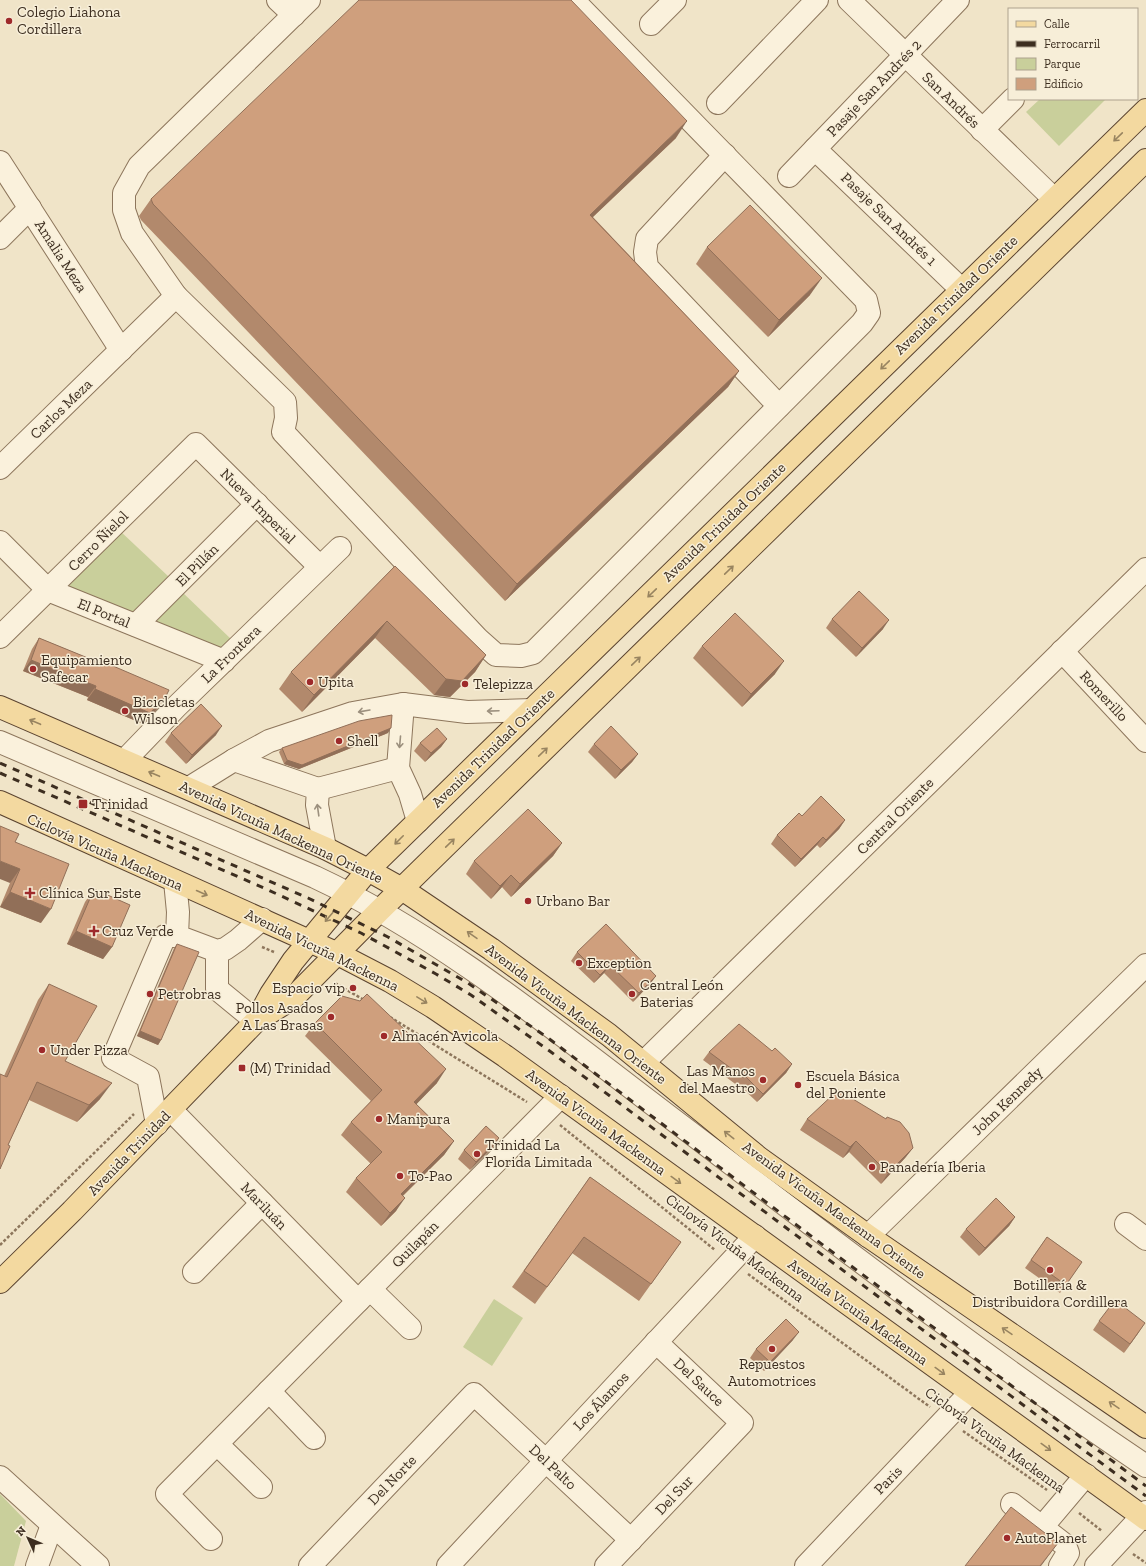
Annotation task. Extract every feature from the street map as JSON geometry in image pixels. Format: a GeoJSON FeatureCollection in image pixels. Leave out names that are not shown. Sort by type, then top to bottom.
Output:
{"type":"FeatureCollection","features":[{"type":"Feature","properties":{"kind":"main road","name":"Avenida Trinidad Oriente"},"geometry":{"type":"LineString","coordinates":[[310,940],[368,870],[1146,110]]}},
{"type":"Feature","properties":{"kind":"main road"},"geometry":{"type":"LineString","coordinates":[[338,954],[379,911],[1146,160]]}},
{"type":"Feature","properties":{"kind":"main road","name":"Avenida Vicuña Mackenna Oriente"},"geometry":{"type":"LineString","coordinates":[[0,707],[325,848],[368,870],[402,890],[454,923],[533,979],[643,1063],[718,1126],[759,1158],[868,1236],[1146,1427]]}},
{"type":"Feature","properties":{"kind":"main road","name":"Avenida Vicuña Mackenna"},"geometry":{"type":"LineString","coordinates":[[0,802],[310,940],[390,981],[433,1007],[470,1031],[561,1096],[970,1393],[1145,1516]]}},
{"type":"Feature","properties":{"kind":"main road","name":"Avenida Trinidad"},"geometry":{"type":"LineString","coordinates":[[256,1021],[271,994],[293,961],[310,940]]}},
{"type":"Feature","properties":{"kind":"main road","name":"Avenida Trinidad"},"geometry":{"type":"LineString","coordinates":[[0,1282],[72,1212],[256,1021],[293,998],[338,954]]}},
{"type":"Feature","properties":{"kind":"street"},"geometry":{"type":"LineString","coordinates":[[278,0],[302,7],[139,166],[124,193],[124,210],[132,233],[176,296],[285,402],[286,418],[283,432],[478,639],[496,655],[521,656],[534,653],[862,323],[869,313],[866,300],[573,0]]}},
{"type":"Feature","properties":{"kind":"street"},"geometry":{"type":"LineString","coordinates":[[651,24],[675,0]]}},
{"type":"Feature","properties":{"kind":"street"},"geometry":{"type":"LineString","coordinates":[[718,103],[816,0]]}},
{"type":"Feature","properties":{"kind":"street","name":"San Andrés"},"geometry":{"type":"LineString","coordinates":[[849,0],[1054,199]]}},
{"type":"Feature","properties":{"kind":"street","name":"Pasaje San Andrés 2"},"geometry":{"type":"LineString","coordinates":[[789,176],[958,0]]}},
{"type":"Feature","properties":{"kind":"street"},"geometry":{"type":"LineString","coordinates":[[982,130],[1013,100]]}},
{"type":"Feature","properties":{"kind":"street","name":"Pasaje San Andrés 1"},"geometry":{"type":"LineString","coordinates":[[815,149],[962,290]]}},
{"type":"Feature","properties":{"kind":"street"},"geometry":{"type":"LineString","coordinates":[[725,155],[647,239],[645,252],[647,267],[779,406]]}},
{"type":"Feature","properties":{"kind":"street","name":"Amalia Meza"},"geometry":{"type":"LineString","coordinates":[[0,162],[122,350]]}},
{"type":"Feature","properties":{"kind":"street"},"geometry":{"type":"LineString","coordinates":[[0,238],[30,208]]}},
{"type":"Feature","properties":{"kind":"street","name":"Carlos Meza"},"geometry":{"type":"LineString","coordinates":[[0,468],[176,296]]}},
{"type":"Feature","properties":{"kind":"street","name":"Nueva Imperial"},"geometry":{"type":"LineString","coordinates":[[196,444],[320,567]]}},
{"type":"Feature","properties":{"kind":"street","name":"Cerro Ñielol"},"geometry":{"type":"LineString","coordinates":[[0,637],[196,444]]}},
{"type":"Feature","properties":{"kind":"street","name":"El Pillán"},"geometry":{"type":"LineString","coordinates":[[136,625],[257,504]]}},
{"type":"Feature","properties":{"kind":"street","name":"El Portal"},"geometry":{"type":"LineString","coordinates":[[0,542],[48,590],[224,661]]}},
{"type":"Feature","properties":{"kind":"street","name":"La Frontera"},"geometry":{"type":"LineString","coordinates":[[124,760],[340,548]]}},
{"type":"Feature","properties":{"kind":"street","name":"Central Oriente"},"geometry":{"type":"LineString","coordinates":[[643,1063],[1146,569]]}},
{"type":"Feature","properties":{"kind":"street","name":"Romerillo"},"geometry":{"type":"LineString","coordinates":[[1062,651],[1146,741]]}},
{"type":"Feature","properties":{"kind":"street"},"geometry":{"type":"LineString","coordinates":[[189,788],[234,760],[269,741],[298,730],[353,713],[403,704],[467,712],[532,710]]}},
{"type":"Feature","properties":{"kind":"street"},"geometry":{"type":"LineString","coordinates":[[403,704],[398,768],[410,794],[418,821]]}},
{"type":"Feature","properties":{"kind":"street"},"geometry":{"type":"LineString","coordinates":[[0,742],[284,863],[349,894],[460,962],[530,1011],[998,1364],[1146,1466]]}},
{"type":"Feature","properties":{"kind":"street"},"geometry":{"type":"LineString","coordinates":[[234,760],[318,788],[398,768]]}},
{"type":"Feature","properties":{"kind":"street"},"geometry":{"type":"LineString","coordinates":[[318,788],[317,805],[325,848]]}},
{"type":"Feature","properties":{"kind":"street"},"geometry":{"type":"LineString","coordinates":[[175,881],[178,912],[177,936]]}},
{"type":"Feature","properties":{"kind":"street"},"geometry":{"type":"LineString","coordinates":[[164,1117],[148,1077],[113,1058],[165,936],[177,936],[217,951],[225,949],[242,937],[262,919]]}},
{"type":"Feature","properties":{"kind":"street"},"geometry":{"type":"LineString","coordinates":[[217,951],[217,989],[256,1021]]}},
{"type":"Feature","properties":{"kind":"street","name":"John Kennedy"},"geometry":{"type":"LineString","coordinates":[[868,1236],[1146,964]]}},
{"type":"Feature","properties":{"kind":"street","name":"Quilapán"},"geometry":{"type":"LineString","coordinates":[[211,1539],[167,1494],[561,1096]]}},
{"type":"Feature","properties":{"kind":"street","name":"Mariluán"},"geometry":{"type":"LineString","coordinates":[[164,1117],[364,1295],[410,1328]]}},
{"type":"Feature","properties":{"kind":"street"},"geometry":{"type":"LineString","coordinates":[[194,1272],[262,1204]]}},
{"type":"Feature","properties":{"kind":"street"},"geometry":{"type":"LineString","coordinates":[[1126,1224],[1146,1239]]}},
{"type":"Feature","properties":{"kind":"street","name":"Los Álamos"},"geometry":{"type":"LineString","coordinates":[[448,1566],[755,1236]]}},
{"type":"Feature","properties":{"kind":"street","name":"Del Sauce"},"geometry":{"type":"LineString","coordinates":[[656,1342],[742,1423]]}},
{"type":"Feature","properties":{"kind":"street"},"geometry":{"type":"LineString","coordinates":[[269,1391],[314,1438]]}},
{"type":"Feature","properties":{"kind":"street","name":"Paris"},"geometry":{"type":"LineString","coordinates":[[806,1566],[970,1393]]}},
{"type":"Feature","properties":{"kind":"street","name":"Del Palto"},"geometry":{"type":"LineString","coordinates":[[474,1394],[631,1540]]}},
{"type":"Feature","properties":{"kind":"street","name":"Del Norte"},"geometry":{"type":"LineString","coordinates":[[310,1566],[474,1394]]}},
{"type":"Feature","properties":{"kind":"street","name":"Del Sur"},"geometry":{"type":"LineString","coordinates":[[606,1566],[742,1423]]}},
{"type":"Feature","properties":{"kind":"street"},"geometry":{"type":"LineString","coordinates":[[217,1444],[261,1487]]}},
{"type":"Feature","properties":{"kind":"street"},"geometry":{"type":"LineString","coordinates":[[1042,1527],[1086,1475]]}},
{"type":"Feature","properties":{"kind":"street"},"geometry":{"type":"LineString","coordinates":[[0,1477],[98,1566]]}},
{"type":"Feature","properties":{"kind":"street"},"geometry":{"type":"LineString","coordinates":[[1012,1504],[1065,1544],[1068,1553],[1060,1566]]}},
{"type":"Feature","properties":{"kind":"street"},"geometry":{"type":"LineString","coordinates":[[1096,1566],[1145,1516]]}},
{"type":"Feature","properties":{"kind":"street"},"geometry":{"type":"LineString","coordinates":[[37,1566],[52,1525]]}},
{"type":"Feature","properties":{"kind":"path"},"geometry":{"type":"LineString","coordinates":[[242,937],[293,961]]}},
{"type":"Feature","properties":{"kind":"path"},"geometry":{"type":"LineString","coordinates":[[317,975],[342,986],[369,1003]]}},
{"type":"Feature","properties":{"kind":"path","name":"Ciclovía Vicuña Mackenna"},"geometry":{"type":"LineString","coordinates":[[389,1016],[545,1113],[731,1262],[1146,1563]]}},
{"type":"Feature","properties":{"kind":"green space"},"geometry":{"type":"Polygon","coordinates":[[[1039,100],[1105,100],[1059,146],[1026,112],[1039,100]]]}},
{"type":"Feature","properties":{"kind":"green space"},"geometry":{"type":"Polygon","coordinates":[[[119,530],[169,577],[128,620],[60,593],[119,530]]]}},
{"type":"Feature","properties":{"kind":"green space"},"geometry":{"type":"Polygon","coordinates":[[[181,591],[232,640],[214,659],[144,630],[181,591]]]}},
{"type":"Feature","properties":{"kind":"green space"},"geometry":{"type":"Polygon","coordinates":[[[494,1299],[523,1318],[492,1366],[463,1347],[494,1299]]]}},
{"type":"Feature","properties":{"kind":"green space"},"geometry":{"type":"Polygon","coordinates":[[[0,1494],[26,1521],[14,1566],[0,1566],[0,1494]]]}},
{"type":"Feature","properties":{"kind":"building"},"geometry":{"type":"Polygon","coordinates":[[[359,0],[571,0],[687,121],[590,215],[739,371],[517,584],[153,204],[151,199],[359,0]]]}},
{"type":"Feature","properties":{"kind":"building"},"geometry":{"type":"Polygon","coordinates":[[[750,205],[822,278],[779,320],[707,247],[750,205]]]}},
{"type":"Feature","properties":{"kind":"building"},"geometry":{"type":"Polygon","coordinates":[[[395,566],[486,655],[462,681],[446,679],[387,621],[314,695],[291,672],[395,566]]]}},
{"type":"Feature","properties":{"kind":"building"},"geometry":{"type":"Polygon","coordinates":[[[859,591],[889,620],[862,648],[832,619],[859,591]]]}},
{"type":"Feature","properties":{"kind":"building"},"geometry":{"type":"Polygon","coordinates":[[[735,613],[784,661],[751,694],[702,646],[735,613]]]}},
{"type":"Feature","properties":{"kind":"building"},"geometry":{"type":"Polygon","coordinates":[[[39,638],[105,665],[106,663],[169,690],[166,696],[150,713],[95,689],[96,686],[31,660],[39,638]]]}},
{"type":"Feature","properties":{"kind":"building"},"geometry":{"type":"Polygon","coordinates":[[[201,704],[222,726],[192,755],[171,733],[201,704]]]}},
{"type":"Feature","properties":{"kind":"building","name":"Shell"},"geometry":{"type":"Polygon","coordinates":[[[392,715],[391,728],[302,765],[287,760],[282,748],[359,721],[392,715]]]}},
{"type":"Feature","properties":{"kind":"building"},"geometry":{"type":"Polygon","coordinates":[[[611,726],[638,754],[621,770],[594,744],[611,726]]]}},
{"type":"Feature","properties":{"kind":"building"},"geometry":{"type":"Polygon","coordinates":[[[437,728],[447,739],[431,753],[420,743],[437,728]]]}},
{"type":"Feature","properties":{"kind":"building"},"geometry":{"type":"Polygon","coordinates":[[[821,796],[845,820],[826,840],[823,837],[801,859],[777,835],[799,813],[802,816],[821,796]]]}},
{"type":"Feature","properties":{"kind":"building"},"geometry":{"type":"Polygon","coordinates":[[[528,809],[562,843],[520,884],[511,875],[500,886],[474,861],[528,809]]]}},
{"type":"Feature","properties":{"kind":"building"},"geometry":{"type":"Polygon","coordinates":[[[0,826],[19,834],[15,842],[69,864],[51,909],[10,892],[20,869],[0,861],[0,826]]]}},
{"type":"Feature","properties":{"kind":"building","name":"Cruz Verde"},"geometry":{"type":"Polygon","coordinates":[[[94,889],[130,905],[112,947],[76,931],[94,889]]]}},
{"type":"Feature","properties":{"kind":"building"},"geometry":{"type":"Polygon","coordinates":[[[606,924],[656,976],[639,993],[610,965],[600,975],[577,952],[606,924]]]}},
{"type":"Feature","properties":{"kind":"building"},"geometry":{"type":"Polygon","coordinates":[[[177,944],[199,952],[161,1040],[140,1031],[177,944]]]}},
{"type":"Feature","properties":{"kind":"building"},"geometry":{"type":"Polygon","coordinates":[[[49,984],[97,1006],[65,1061],[112,1083],[89,1105],[37,1082],[8,1145],[10,1146],[0,1169],[0,1074],[7,1077],[49,984]]]}},
{"type":"Feature","properties":{"kind":"building"},"geometry":{"type":"Polygon","coordinates":[[[367,994],[446,1069],[414,1102],[454,1141],[401,1194],[405,1198],[390,1213],[356,1178],[382,1152],[351,1122],[382,1090],[315,1023],[342,996],[360,1001],[367,994]]]}},
{"type":"Feature","properties":{"kind":"building"},"geometry":{"type":"Polygon","coordinates":[[[739,1024],[772,1051],[775,1048],[792,1064],[763,1094],[745,1076],[744,1078],[709,1052],[739,1024]]]}},
{"type":"Feature","properties":{"kind":"building"},"geometry":{"type":"Polygon","coordinates":[[[838,1090],[886,1119],[887,1117],[900,1122],[909,1133],[913,1148],[888,1173],[856,1141],[850,1147],[807,1119],[838,1090]]]}},
{"type":"Feature","properties":{"kind":"building"},"geometry":{"type":"Polygon","coordinates":[[[486,1126],[499,1138],[476,1162],[464,1150],[486,1126]]]}},
{"type":"Feature","properties":{"kind":"building"},"geometry":{"type":"Polygon","coordinates":[[[590,1177],[681,1242],[651,1284],[584,1237],[547,1287],[524,1271],[590,1177]]]}},
{"type":"Feature","properties":{"kind":"building"},"geometry":{"type":"Polygon","coordinates":[[[996,1198],[1015,1217],[985,1248],[966,1229],[996,1198]]]}},
{"type":"Feature","properties":{"kind":"building","name":"Botillería & Distribuidora Cordillera"},"geometry":{"type":"Polygon","coordinates":[[[1047,1237],[1082,1262],[1066,1285],[1031,1260],[1047,1237]]]}},
{"type":"Feature","properties":{"kind":"building"},"geometry":{"type":"Polygon","coordinates":[[[1115,1300],[1145,1323],[1130,1344],[1099,1321],[1115,1300]]]}},
{"type":"Feature","properties":{"kind":"building","name":"Repuestos Automotrices"},"geometry":{"type":"Polygon","coordinates":[[[786,1319],[799,1332],[770,1362],[756,1349],[786,1319]]]}},
{"type":"Feature","properties":{"kind":"building","name":"AutoPlanet"},"geometry":{"type":"Polygon","coordinates":[[[1011,1507],[1058,1543],[1040,1566],[965,1566],[1011,1507]]]}},
{"type":"Feature","properties":{"kind":"railway"},"geometry":{"type":"LineString","coordinates":[[0,763],[308,898],[388,937],[468,983],[548,1038],[1146,1486]]}},
{"type":"Feature","properties":{"kind":"railway"},"geometry":{"type":"LineString","coordinates":[[0,773],[264,888],[361,933],[471,995],[551,1052],[1146,1496]]}},
{"type":"Feature","properties":{"kind":"place","name":"Colegio Liahona Cordillera"},"geometry":{"type":"Point","coordinates":[9,21]}},
{"type":"Feature","properties":{"kind":"place","name":"Equipamiento Safecar"},"geometry":{"type":"Point","coordinates":[33,669]}},
{"type":"Feature","properties":{"kind":"place","name":"Upita"},"geometry":{"type":"Point","coordinates":[310,682]}},
{"type":"Feature","properties":{"kind":"place","name":"Telepizza"},"geometry":{"type":"Point","coordinates":[465,684]}},
{"type":"Feature","properties":{"kind":"place","name":"Bicicletas Wilson"},"geometry":{"type":"Point","coordinates":[125,711]}},
{"type":"Feature","properties":{"kind":"place","name":"Shell"},"geometry":{"type":"Point","coordinates":[339,741]}},
{"type":"Feature","properties":{"kind":"place","name":"Trinidad"},"geometry":{"type":"Point","coordinates":[83,804]}},
{"type":"Feature","properties":{"kind":"place","name":"Clínica Sur Este"},"geometry":{"type":"Point","coordinates":[30,893]}},
{"type":"Feature","properties":{"kind":"place","name":"Urbano Bar"},"geometry":{"type":"Point","coordinates":[528,901]}},
{"type":"Feature","properties":{"kind":"place","name":"Cruz Verde"},"geometry":{"type":"Point","coordinates":[94,931]}},
{"type":"Feature","properties":{"kind":"place","name":"Exception"},"geometry":{"type":"Point","coordinates":[579,963]}},
{"type":"Feature","properties":{"kind":"place","name":"Espacio vip"},"geometry":{"type":"Point","coordinates":[353,988]}},
{"type":"Feature","properties":{"kind":"place","name":"Petrobras"},"geometry":{"type":"Point","coordinates":[150,994]}},
{"type":"Feature","properties":{"kind":"place","name":"Central León Baterias"},"geometry":{"type":"Point","coordinates":[632,994]}},
{"type":"Feature","properties":{"kind":"place","name":"Pollos Asados A Las Brasas"},"geometry":{"type":"Point","coordinates":[331,1017]}},
{"type":"Feature","properties":{"kind":"place","name":"Almacén Avicola"},"geometry":{"type":"Point","coordinates":[384,1036]}},
{"type":"Feature","properties":{"kind":"place","name":"Under Pizza"},"geometry":{"type":"Point","coordinates":[42,1050]}},
{"type":"Feature","properties":{"kind":"place","name":"(M) Trinidad"},"geometry":{"type":"Point","coordinates":[242,1068]}},
{"type":"Feature","properties":{"kind":"place","name":"Las Manos del Maestro"},"geometry":{"type":"Point","coordinates":[763,1080]}},
{"type":"Feature","properties":{"kind":"place","name":"Escuela Básica del Poniente"},"geometry":{"type":"Point","coordinates":[798,1085]}},
{"type":"Feature","properties":{"kind":"place","name":"Manipura"},"geometry":{"type":"Point","coordinates":[379,1119]}},
{"type":"Feature","properties":{"kind":"place","name":"Trinidad La Florida Limitada"},"geometry":{"type":"Point","coordinates":[477,1154]}},
{"type":"Feature","properties":{"kind":"place","name":"Panadería Iberia"},"geometry":{"type":"Point","coordinates":[872,1167]}},
{"type":"Feature","properties":{"kind":"place","name":"To-Pao"},"geometry":{"type":"Point","coordinates":[400,1176]}},
{"type":"Feature","properties":{"kind":"place","name":"Botillería & Distribuidora Cordillera"},"geometry":{"type":"Point","coordinates":[1050,1270]}},
{"type":"Feature","properties":{"kind":"place","name":"Repuestos Automotrices"},"geometry":{"type":"Point","coordinates":[772,1349]}},
{"type":"Feature","properties":{"kind":"place","name":"AutoPlanet"},"geometry":{"type":"Point","coordinates":[1007,1538]}}]}
